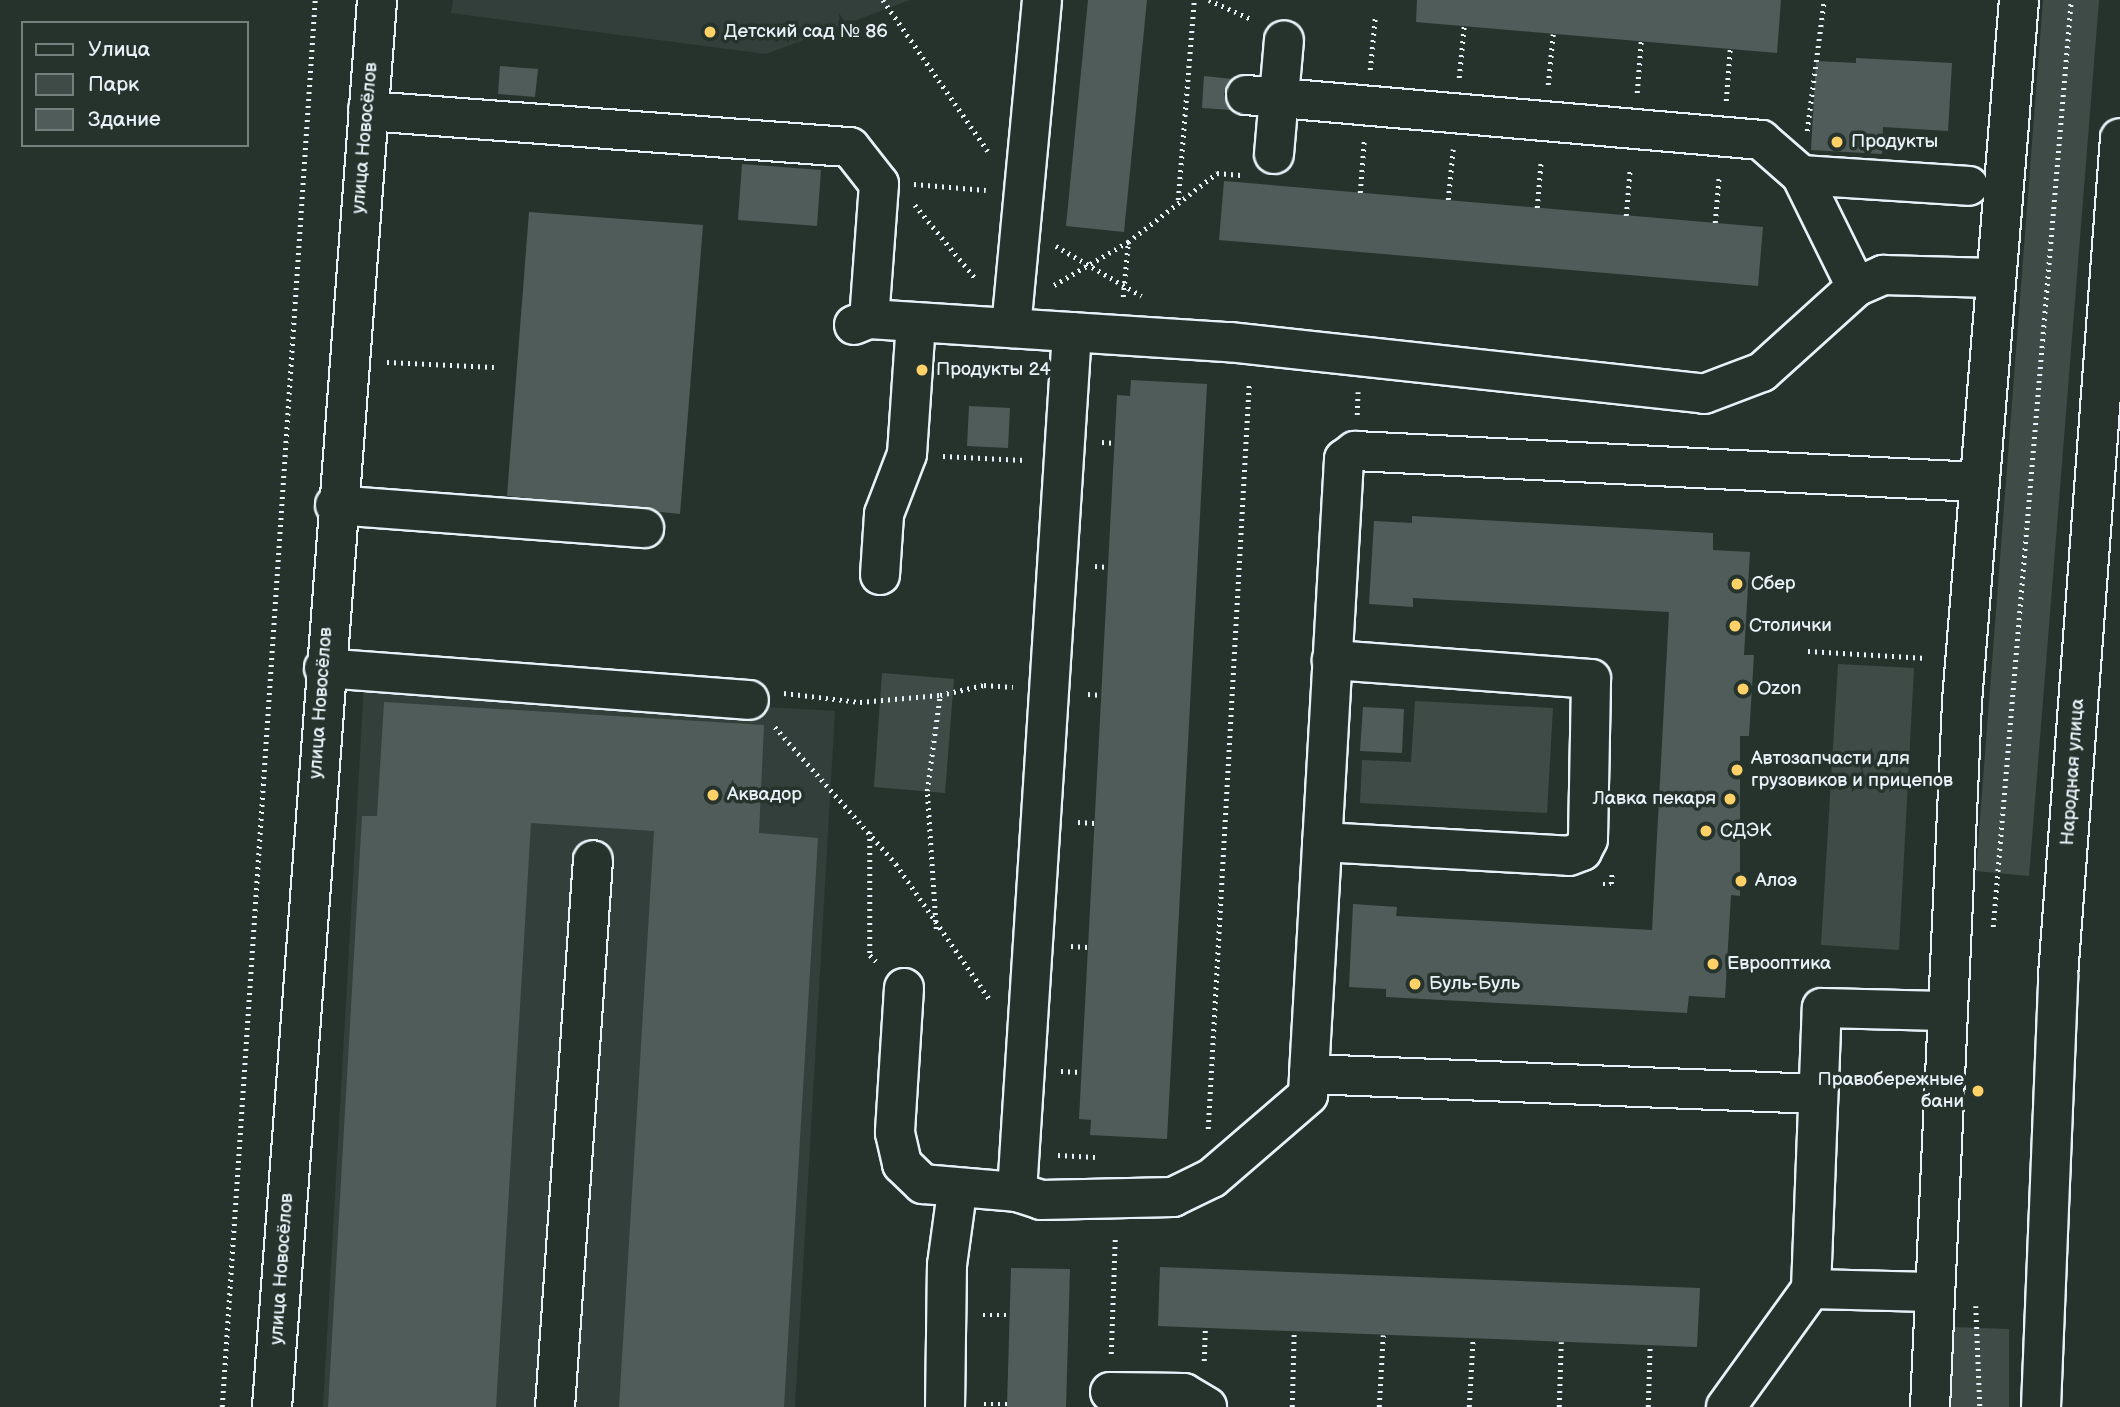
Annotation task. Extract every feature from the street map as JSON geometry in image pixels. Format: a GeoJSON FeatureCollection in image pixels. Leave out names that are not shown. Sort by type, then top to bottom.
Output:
{"type":"FeatureCollection","features":[{"type":"Feature","properties":{"kind":"street","name":"улица Новосёлов"},"geometry":{"type":"LineString","coordinates":[[272,1407],[335,505],[377,0]]}},
{"type":"Feature","properties":{"kind":"street"},"geometry":{"type":"LineString","coordinates":[[1012,319],[1018,202],[1042,0]]}},
{"type":"Feature","properties":{"kind":"street"},"geometry":{"type":"LineString","coordinates":[[1930,1407],[1931,1292],[1944,1011],[1993,278],[2019,0]]}},
{"type":"Feature","properties":{"kind":"street"},"geometry":{"type":"LineString","coordinates":[[1266,165],[1262,97],[1271,31]]}},
{"type":"Feature","properties":{"kind":"street"},"geometry":{"type":"LineString","coordinates":[[1262,97],[1761,140],[1801,175],[1856,287]]}},
{"type":"Feature","properties":{"kind":"street"},"geometry":{"type":"LineString","coordinates":[[368,111],[850,148],[889,184],[862,322],[1012,319],[1072,332],[1360,358],[1704,394],[1762,372],[1856,287],[1883,275],[1993,278]]}},
{"type":"Feature","properties":{"kind":"street","name":"Народная улица"},"geometry":{"type":"LineString","coordinates":[[2042,1407],[2058,976],[2120,138]]}},
{"type":"Feature","properties":{"kind":"street"},"geometry":{"type":"LineString","coordinates":[[1801,175],[1969,186]]}},
{"type":"Feature","properties":{"kind":"street"},"geometry":{"type":"LineString","coordinates":[[880,575],[884,514],[907,454],[916,322]]}},
{"type":"Feature","properties":{"kind":"street"},"geometry":{"type":"LineString","coordinates":[[1017,1192],[1072,332]]}},
{"type":"Feature","properties":{"kind":"street"},"geometry":{"type":"LineString","coordinates":[[904,988],[895,1133],[902,1164],[923,1184],[957,1192],[1017,1192],[1041,1200],[1116,1201],[1173,1197],[1212,1178],[1308,1095],[1344,459],[1355,451],[1978,482]]}},
{"type":"Feature","properties":{"kind":"street"},"geometry":{"type":"LineString","coordinates":[[335,505],[644,528]]}},
{"type":"Feature","properties":{"kind":"street"},"geometry":{"type":"LineString","coordinates":[[1322,842],[1569,856],[1582,852],[1588,826],[1591,680],[1332,660]]}},
{"type":"Feature","properties":{"kind":"street"},"geometry":{"type":"LineString","coordinates":[[324,668],[749,700]]}},
{"type":"Feature","properties":{"kind":"street"},"geometry":{"type":"LineString","coordinates":[[555,1407],[593,860]]}},
{"type":"Feature","properties":{"kind":"street"},"geometry":{"type":"LineString","coordinates":[[1726,1407],[1811,1289],[1822,1008],[1944,1011]]}},
{"type":"Feature","properties":{"kind":"street"},"geometry":{"type":"LineString","coordinates":[[1309,1074],[1818,1094]]}},
{"type":"Feature","properties":{"kind":"street"},"geometry":{"type":"LineString","coordinates":[[945,1407],[947,1265],[957,1192]]}},
{"type":"Feature","properties":{"kind":"street"},"geometry":{"type":"LineString","coordinates":[[1811,1289],[1931,1292]]}},
{"type":"Feature","properties":{"kind":"street"},"geometry":{"type":"LineString","coordinates":[[1110,1392],[1184,1393],[1207,1407]]}},
{"type":"Feature","properties":{"kind":"path"},"geometry":{"type":"LineString","coordinates":[[222,1407],[316,0]]}},
{"type":"Feature","properties":{"kind":"path"},"geometry":{"type":"LineString","coordinates":[[883,0],[1018,202],[1088,264],[1153,303]]}},
{"type":"Feature","properties":{"kind":"path"},"geometry":{"type":"LineString","coordinates":[[1178,201],[1194,0]]}},
{"type":"Feature","properties":{"kind":"path"},"geometry":{"type":"LineString","coordinates":[[1209,0],[1271,31]]}},
{"type":"Feature","properties":{"kind":"path"},"geometry":{"type":"LineString","coordinates":[[1801,175],[1824,0]]}},
{"type":"Feature","properties":{"kind":"path"},"geometry":{"type":"LineString","coordinates":[[1992,941],[2071,0]]}},
{"type":"Feature","properties":{"kind":"path"},"geometry":{"type":"LineString","coordinates":[[889,184],[1012,319],[1088,264],[1128,242],[1217,173],[1266,165]]}},
{"type":"Feature","properties":{"kind":"path"},"geometry":{"type":"LineString","coordinates":[[889,184],[986,190],[1018,202]]}},
{"type":"Feature","properties":{"kind":"path"},"geometry":{"type":"LineString","coordinates":[[1122,311],[1128,242]]}},
{"type":"Feature","properties":{"kind":"path"},"geometry":{"type":"LineString","coordinates":[[1212,1178],[1206,1163],[1252,349]]}},
{"type":"Feature","properties":{"kind":"path"},"geometry":{"type":"LineString","coordinates":[[1355,451],[1360,358]]}},
{"type":"Feature","properties":{"kind":"path"},"geometry":{"type":"LineString","coordinates":[[376,361],[494,367]]}},
{"type":"Feature","properties":{"kind":"path"},"geometry":{"type":"LineString","coordinates":[[907,454],[1064,462]]}},
{"type":"Feature","properties":{"kind":"path"},"geometry":{"type":"LineString","coordinates":[[1808,651],[1931,658]]}},
{"type":"Feature","properties":{"kind":"path"},"geometry":{"type":"LineString","coordinates":[[1028,1045],[1012,1034],[936,930],[870,831],[749,700],[768,691],[860,702],[940,695],[984,685],[1049,689]]}},
{"type":"Feature","properties":{"kind":"path"},"geometry":{"type":"LineString","coordinates":[[936,930],[927,791],[940,695]]}},
{"type":"Feature","properties":{"kind":"path"},"geometry":{"type":"LineString","coordinates":[[870,831],[870,955],[904,988]]}},
{"type":"Feature","properties":{"kind":"path"},"geometry":{"type":"LineString","coordinates":[[1598,883],[1611,884],[1613,857]]}},
{"type":"Feature","properties":{"kind":"path"},"geometry":{"type":"LineString","coordinates":[[1110,1392],[1116,1201]]}},
{"type":"Feature","properties":{"kind":"path"},"geometry":{"type":"LineString","coordinates":[[1974,1294],[1980,1407]]}},
{"type":"Feature","properties":{"kind":"path"},"geometry":{"type":"LineString","coordinates":[[1292,1407],[1294,1332]]}},
{"type":"Feature","properties":{"kind":"path"},"geometry":{"type":"LineString","coordinates":[[1379,1407],[1383,1335]]}},
{"type":"Feature","properties":{"kind":"path"},"geometry":{"type":"LineString","coordinates":[[1469,1407],[1473,1338]]}},
{"type":"Feature","properties":{"kind":"path"},"geometry":{"type":"LineString","coordinates":[[1559,1407],[1561,1342]]}},
{"type":"Feature","properties":{"kind":"path"},"geometry":{"type":"LineString","coordinates":[[1648,1407],[1650,1345]]}},
{"type":"Feature","properties":{"kind":"shaded area","name":"Детский сад № 86"},"geometry":{"type":"Polygon","coordinates":[[[453,0],[910,0],[766,54],[451,13],[453,0]]]}},
{"type":"Feature","properties":{"kind":"shaded area"},"geometry":{"type":"Polygon","coordinates":[[[364,684],[835,711],[795,1407],[323,1407],[364,684]]]}},
{"type":"Feature","properties":{"kind":"green space"},"geometry":{"type":"Polygon","coordinates":[[[2043,0],[2099,0],[2029,876],[1976,871],[2043,0]]]}},
{"type":"Feature","properties":{"kind":"green space"},"geometry":{"type":"Polygon","coordinates":[[[1838,664],[1914,668],[1899,950],[1821,945],[1838,664]]]}},
{"type":"Feature","properties":{"kind":"green space"},"geometry":{"type":"Polygon","coordinates":[[[882,673],[954,679],[945,793],[874,787],[882,673]]]}},
{"type":"Feature","properties":{"kind":"green space"},"geometry":{"type":"Polygon","coordinates":[[[1415,701],[1553,708],[1547,813],[1360,803],[1362,760],[1411,762],[1415,701]]]}},
{"type":"Feature","properties":{"kind":"green space"},"geometry":{"type":"Polygon","coordinates":[[[1951,1327],[2009,1329],[2009,1407],[1951,1407],[1951,1327]]]}},
{"type":"Feature","properties":{"kind":"building"},"geometry":{"type":"Polygon","coordinates":[[[1088,0],[1147,0],[1124,232],[1066,226],[1088,0]]]}},
{"type":"Feature","properties":{"kind":"building"},"geometry":{"type":"Polygon","coordinates":[[[1417,0],[1781,0],[1777,53],[1416,22],[1417,0]]]}},
{"type":"Feature","properties":{"kind":"building"},"geometry":{"type":"Polygon","coordinates":[[[1856,58],[1952,63],[1948,131],[1883,127],[1882,154],[1811,150],[1816,61],[1856,63],[1856,58]]]}},
{"type":"Feature","properties":{"kind":"building"},"geometry":{"type":"Polygon","coordinates":[[[500,66],[538,69],[535,97],[498,94],[500,66]]]}},
{"type":"Feature","properties":{"kind":"building"},"geometry":{"type":"Polygon","coordinates":[[[1204,76],[1232,79],[1224,94],[1231,110],[1202,108],[1204,76]]]}},
{"type":"Feature","properties":{"kind":"building"},"geometry":{"type":"Polygon","coordinates":[[[742,164],[821,170],[817,226],[738,220],[742,164]]]}},
{"type":"Feature","properties":{"kind":"building"},"geometry":{"type":"Polygon","coordinates":[[[1224,181],[1763,227],[1758,286],[1219,240],[1224,181]]]}},
{"type":"Feature","properties":{"kind":"building"},"geometry":{"type":"Polygon","coordinates":[[[529,212],[703,225],[680,514],[507,496],[529,212]]]}},
{"type":"Feature","properties":{"kind":"building"},"geometry":{"type":"Polygon","coordinates":[[[1131,380],[1207,384],[1167,1139],[1090,1135],[1091,1120],[1079,1119],[1117,395],[1130,396],[1131,380]]]}},
{"type":"Feature","properties":{"kind":"building"},"geometry":{"type":"Polygon","coordinates":[[[969,406],[1010,408],[1008,448],[967,446],[969,406]]]}},
{"type":"Feature","properties":{"kind":"building"},"geometry":{"type":"Polygon","coordinates":[[[1412,516],[1713,533],[1713,550],[1750,552],[1744,655],[1754,655],[1749,736],[1740,736],[1740,896],[1731,895],[1725,998],[1689,996],[1687,1013],[1386,997],[1386,989],[1349,987],[1353,904],[1397,907],[1396,916],[1652,930],[1669,612],[1413,598],[1413,607],[1369,604],[1374,521],[1412,523],[1412,516]]]}},
{"type":"Feature","properties":{"kind":"building"},"geometry":{"type":"Polygon","coordinates":[[[384,702],[764,725],[759,833],[818,838],[784,1407],[619,1407],[654,831],[531,823],[496,1407],[328,1407],[362,816],[377,816],[384,702]]]}},
{"type":"Feature","properties":{"kind":"building"},"geometry":{"type":"Polygon","coordinates":[[[1363,707],[1404,709],[1402,753],[1360,751],[1363,707]]]}},
{"type":"Feature","properties":{"kind":"building"},"geometry":{"type":"Polygon","coordinates":[[[1160,1267],[1700,1288],[1697,1347],[1158,1326],[1160,1267]]]}},
{"type":"Feature","properties":{"kind":"building"},"geometry":{"type":"Polygon","coordinates":[[[1011,1268],[1070,1269],[1066,1407],[1007,1407],[1011,1268]]]}},
{"type":"Feature","properties":{"kind":"place","name":"Детский сад № 86"},"geometry":{"type":"Point","coordinates":[710,32]}},
{"type":"Feature","properties":{"kind":"place","name":"Продукты"},"geometry":{"type":"Point","coordinates":[1837,142]}},
{"type":"Feature","properties":{"kind":"place","name":"Продукты 24"},"geometry":{"type":"Point","coordinates":[922,370]}},
{"type":"Feature","properties":{"kind":"place","name":"Сбер"},"geometry":{"type":"Point","coordinates":[1737,584]}},
{"type":"Feature","properties":{"kind":"place","name":"Столички"},"geometry":{"type":"Point","coordinates":[1735,626]}},
{"type":"Feature","properties":{"kind":"place","name":"Ozon"},"geometry":{"type":"Point","coordinates":[1743,689]}},
{"type":"Feature","properties":{"kind":"place","name":"Автозапчасти для грузовиков и прицепов"},"geometry":{"type":"Point","coordinates":[1737,770]}},
{"type":"Feature","properties":{"kind":"place","name":"Аквадор"},"geometry":{"type":"Point","coordinates":[713,795]}},
{"type":"Feature","properties":{"kind":"place","name":"Лавка пекаря"},"geometry":{"type":"Point","coordinates":[1730,799]}},
{"type":"Feature","properties":{"kind":"place","name":"СДЭК"},"geometry":{"type":"Point","coordinates":[1706,831]}},
{"type":"Feature","properties":{"kind":"place","name":"Алоэ"},"geometry":{"type":"Point","coordinates":[1741,881]}},
{"type":"Feature","properties":{"kind":"place","name":"Еврооптика"},"geometry":{"type":"Point","coordinates":[1713,964]}},
{"type":"Feature","properties":{"kind":"place","name":"Буль-Буль"},"geometry":{"type":"Point","coordinates":[1415,984]}},
{"type":"Feature","properties":{"kind":"place","name":"Правобережные бани"},"geometry":{"type":"Point","coordinates":[1978,1091]}}]}
